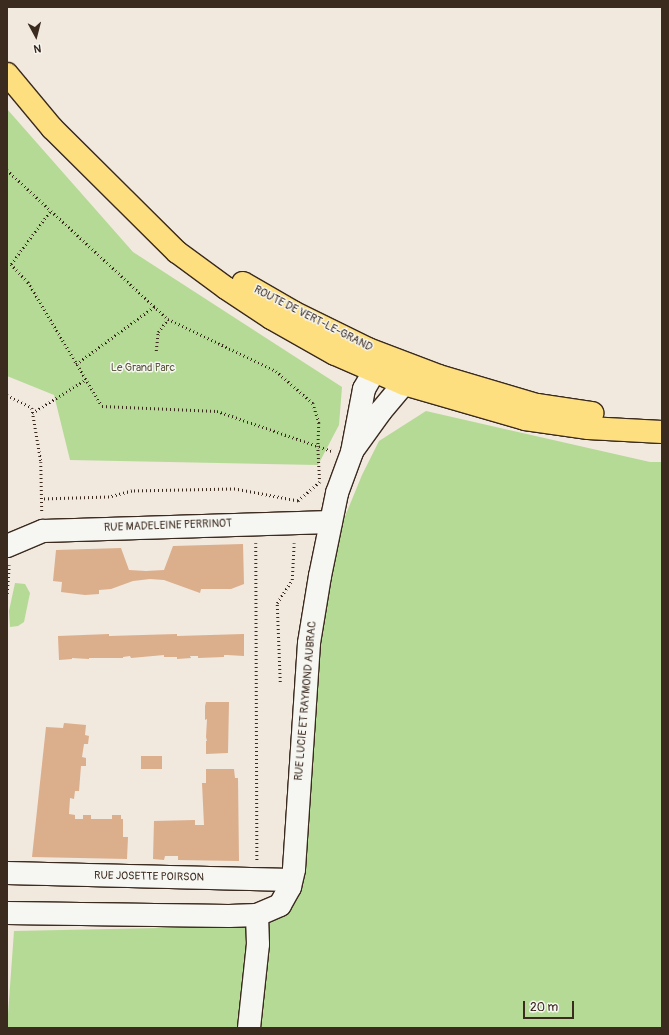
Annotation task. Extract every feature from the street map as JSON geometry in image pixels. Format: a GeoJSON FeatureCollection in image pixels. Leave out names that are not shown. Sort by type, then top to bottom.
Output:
{"type":"FeatureCollection","features":[{"type":"Feature","properties":{"kind":"main road","name":"ROUTE DE VERT-LE-GRAND"},"geometry":{"type":"LineString","coordinates":[[7,74],[52,128],[177,252],[226,288],[271,318],[335,354],[374,372],[386,370],[405,374],[439,376],[537,405],[588,413],[662,421]]}},
{"type":"Feature","properties":{"kind":"main road","name":"ROUTE DE VERT-LE-GRAND"},"geometry":{"type":"LineString","coordinates":[[112,188],[241,282],[292,312],[368,348],[405,374],[525,419],[588,428],[662,432]]}},
{"type":"Feature","properties":{"kind":"street","name":"RUE LUCIE ET RAYMOND AUBRAC"},"geometry":{"type":"LineString","coordinates":[[257,915],[280,905],[294,869],[309,643],[331,522],[338,493],[352,455],[364,389],[374,372]]}},
{"type":"Feature","properties":{"kind":"street","name":"RUE LUCIE ET RAYMOND AUBRAC"},"geometry":{"type":"LineString","coordinates":[[352,455],[405,374]]}},
{"type":"Feature","properties":{"kind":"street","name":"RUE MADELEINE PERRINOT"},"geometry":{"type":"LineString","coordinates":[[9,545],[43,532],[256,523],[331,522]]}},
{"type":"Feature","properties":{"kind":"street","name":"RUE JOSETTE POIRSON"},"geometry":{"type":"LineString","coordinates":[[7,874],[291,880]]}},
{"type":"Feature","properties":{"kind":"street"},"geometry":{"type":"LineString","coordinates":[[7,913],[257,915],[258,944],[249,1028]]}},
{"type":"Feature","properties":{"kind":"path"},"geometry":{"type":"LineString","coordinates":[[7,170],[168,319],[276,371],[313,403],[319,423],[318,446],[320,482],[298,501],[235,489],[132,491],[109,497],[42,499]]}},
{"type":"Feature","properties":{"kind":"path"},"geometry":{"type":"LineString","coordinates":[[11,264],[51,210]]}},
{"type":"Feature","properties":{"kind":"path"},"geometry":{"type":"LineString","coordinates":[[7,264],[11,264],[28,282],[85,380],[102,406],[217,411],[318,446],[352,455]]}},
{"type":"Feature","properties":{"kind":"path"},"geometry":{"type":"LineString","coordinates":[[76,364],[155,306]]}},
{"type":"Feature","properties":{"kind":"path"},"geometry":{"type":"LineString","coordinates":[[156,352],[158,332],[168,319]]}},
{"type":"Feature","properties":{"kind":"path"},"geometry":{"type":"LineString","coordinates":[[32,413],[85,380]]}},
{"type":"Feature","properties":{"kind":"path"},"geometry":{"type":"LineString","coordinates":[[7,395],[32,408],[41,462],[43,532]]}},
{"type":"Feature","properties":{"kind":"path"},"geometry":{"type":"LineString","coordinates":[[280,682],[277,603],[292,580],[295,522]]}},
{"type":"Feature","properties":{"kind":"path"},"geometry":{"type":"LineString","coordinates":[[256,523],[257,880]]}},
{"type":"Feature","properties":{"kind":"path"},"geometry":{"type":"LineString","coordinates":[[7,594],[9,545]]}},
{"type":"Feature","properties":{"kind":"green space","name":"Le Grand Parc"},"geometry":{"type":"Polygon","coordinates":[[[7,109],[133,252],[342,387],[339,425],[318,465],[70,460],[54,395],[7,376],[7,109]]]}},
{"type":"Feature","properties":{"kind":"green space"},"geometry":{"type":"Polygon","coordinates":[[[426,411],[650,462],[662,462],[662,1028],[7,1028],[14,931],[255,926],[270,923],[283,915],[318,639],[339,531],[362,475],[379,441],[426,411]]]}},
{"type":"Feature","properties":{"kind":"green space"},"geometry":{"type":"Polygon","coordinates":[[[15,583],[25,584],[30,593],[24,622],[18,626],[10,627],[9,611],[15,583]]]}},
{"type":"Feature","properties":{"kind":"building"},"geometry":{"type":"Polygon","coordinates":[[[243,544],[244,584],[231,589],[201,589],[200,593],[164,580],[150,579],[133,581],[111,589],[99,590],[99,594],[85,595],[61,592],[62,582],[53,581],[56,550],[121,548],[129,570],[146,571],[164,570],[173,546],[243,544]]]}},
{"type":"Feature","properties":{"kind":"building"},"geometry":{"type":"Polygon","coordinates":[[[109,634],[109,636],[177,634],[177,636],[244,634],[244,656],[224,655],[224,657],[198,658],[198,656],[190,656],[191,658],[177,659],[177,657],[164,657],[164,655],[131,658],[130,656],[123,658],[72,658],[59,660],[58,636],[109,634]]]}},
{"type":"Feature","properties":{"kind":"building"},"geometry":{"type":"Polygon","coordinates":[[[206,702],[229,702],[228,753],[206,754],[206,702]]]}},
{"type":"Feature","properties":{"kind":"building"},"geometry":{"type":"Polygon","coordinates":[[[64,723],[86,725],[85,735],[89,736],[88,744],[84,744],[82,757],[86,758],[86,766],[81,766],[79,791],[75,791],[74,799],[70,798],[69,814],[75,815],[75,819],[83,819],[83,815],[91,815],[91,819],[112,819],[112,815],[121,815],[121,819],[123,819],[123,837],[128,837],[127,859],[32,857],[46,727],[63,728],[64,723]]]}},
{"type":"Feature","properties":{"kind":"building"},"geometry":{"type":"Polygon","coordinates":[[[141,756],[162,756],[162,769],[141,769],[141,756]]]}},
{"type":"Feature","properties":{"kind":"building"},"geometry":{"type":"Polygon","coordinates":[[[206,769],[234,769],[235,778],[238,778],[239,861],[178,860],[178,856],[165,856],[164,860],[153,859],[154,821],[195,820],[195,825],[204,825],[202,783],[206,783],[206,769]]]}}]}
